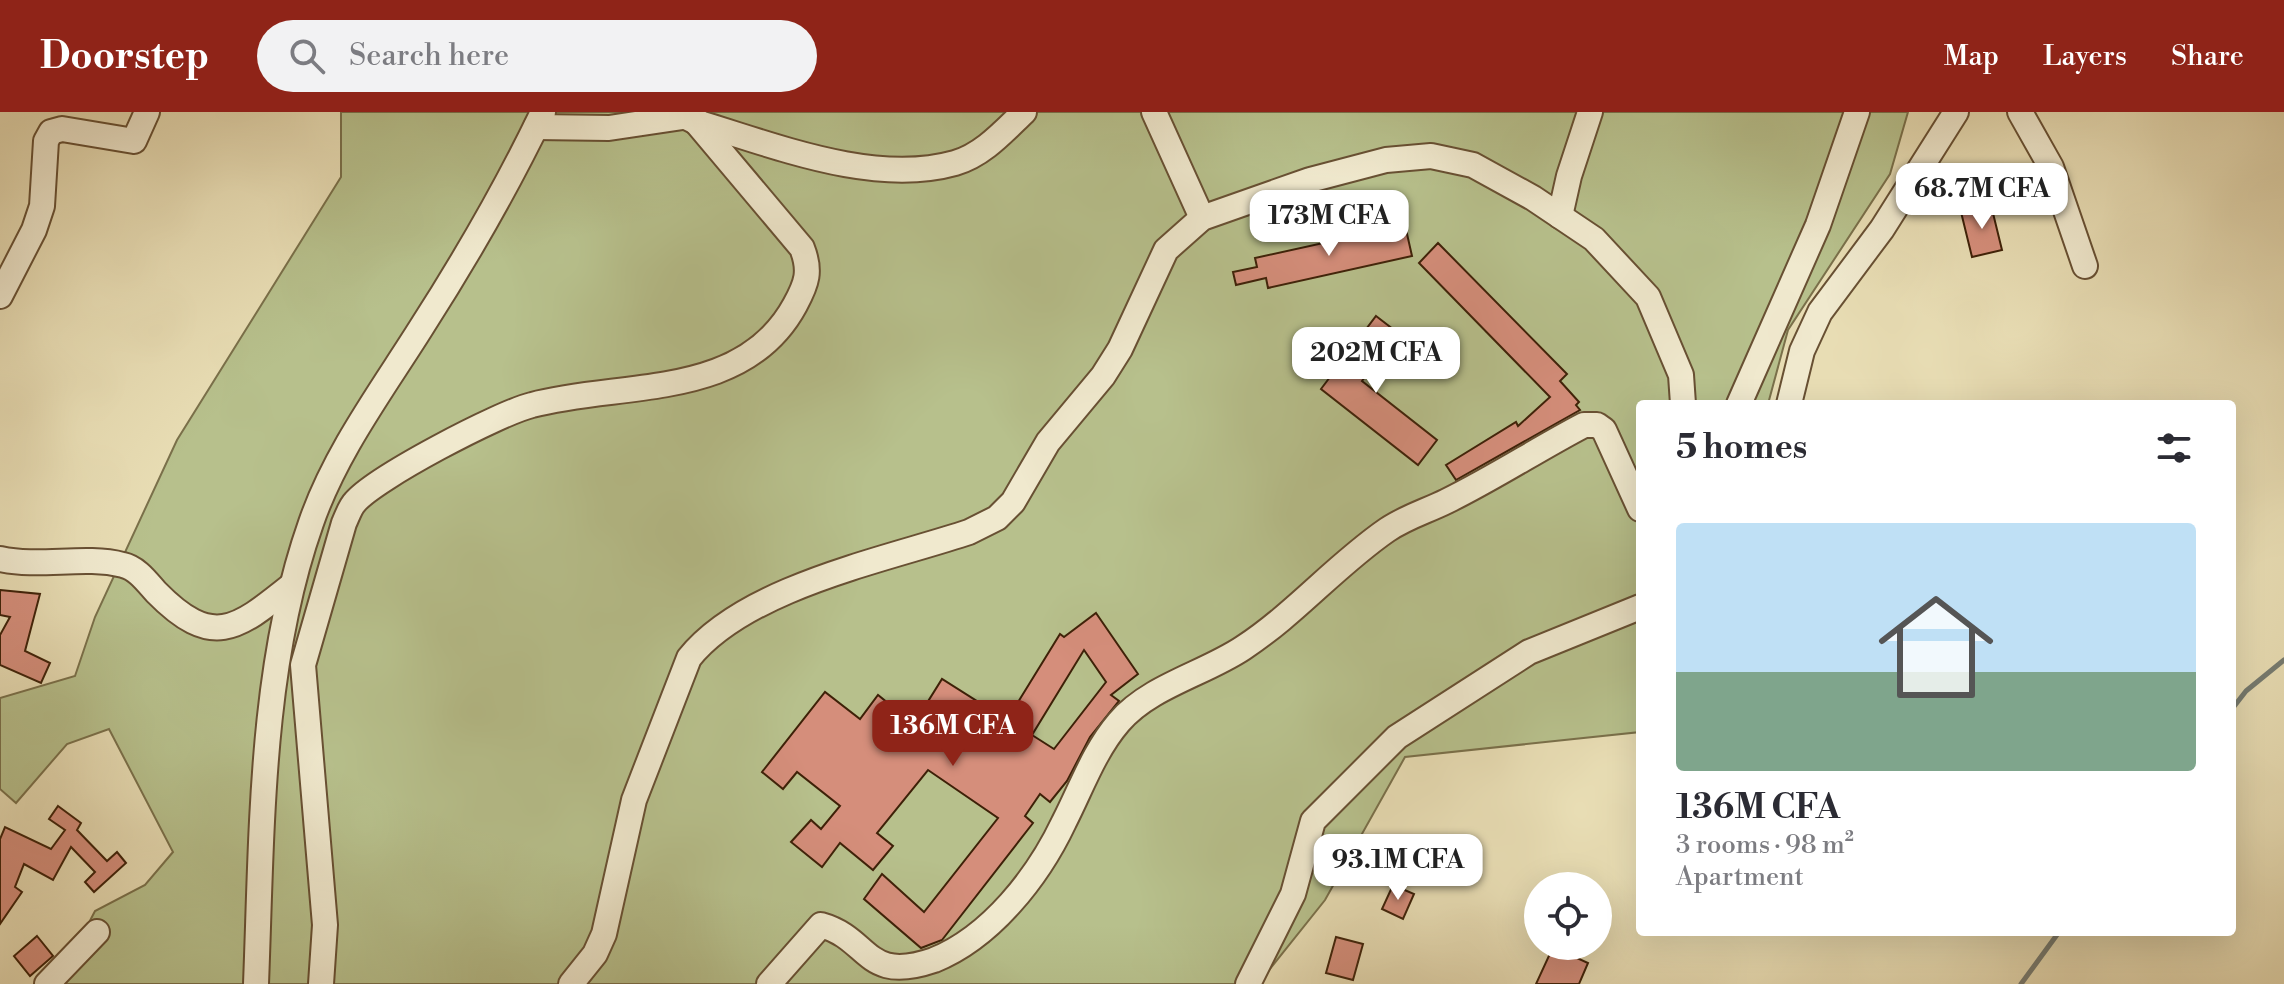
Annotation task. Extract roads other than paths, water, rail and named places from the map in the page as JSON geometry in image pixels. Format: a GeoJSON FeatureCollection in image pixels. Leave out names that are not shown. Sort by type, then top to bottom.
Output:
{"type":"FeatureCollection","features":[{"type":"Feature","properties":{"kind":"street"},"geometry":{"type":"LineString","coordinates":[[0,296],[34,230],[42,206],[46,141],[51,132],[62,129],[134,141],[147,112]]}},
{"type":"Feature","properties":{"kind":"street"},"geometry":{"type":"LineString","coordinates":[[256,984],[265,764],[292,585],[311,522],[330,477],[472,249],[539,120],[609,128],[687,116],[830,162],[879,168],[956,163],[985,148],[1024,112]]}},
{"type":"Feature","properties":{"kind":"street"},"geometry":{"type":"LineString","coordinates":[[1154,112],[1202,218]]}},
{"type":"Feature","properties":{"kind":"street"},"geometry":{"type":"LineString","coordinates":[[1560,216],[1569,176],[1590,112]]}},
{"type":"Feature","properties":{"kind":"street"},"geometry":{"type":"LineString","coordinates":[[1741,400],[1818,225],[1857,112]]}},
{"type":"Feature","properties":{"kind":"street"},"geometry":{"type":"LineString","coordinates":[[1790,400],[1802,351],[1820,312],[1882,229],[1956,112]]}},
{"type":"Feature","properties":{"kind":"street"},"geometry":{"type":"LineString","coordinates":[[2020,112],[2051,167],[2085,266]]}},
{"type":"Feature","properties":{"kind":"street"},"geometry":{"type":"LineString","coordinates":[[321,984],[325,925],[303,665],[344,523],[354,502],[375,485],[456,440],[532,405],[669,385],[715,373],[751,354],[782,328],[806,284],[809,266],[802,248],[687,116]]}},
{"type":"Feature","properties":{"kind":"street"},"geometry":{"type":"LineString","coordinates":[[571,984],[595,954],[604,934],[634,800],[689,658],[700,645],[771,597],[969,532],[997,518],[1013,502],[1048,442],[1103,376],[1120,349],[1166,250],[1202,218],[1310,180],[1386,160],[1431,156],[1473,165],[1594,239],[1648,297],[1681,375],[1683,400]]}},
{"type":"Feature","properties":{"kind":"street"},"geometry":{"type":"LineString","coordinates":[[769,984],[821,925],[880,965],[895,969],[933,960],[959,948],[981,931],[1034,873],[1057,836],[1102,747],[1120,721],[1142,702],[1196,675],[1272,628],[1362,549],[1410,517],[1448,501],[1584,425],[1597,425],[1604,430],[1636,500]]}},
{"type":"Feature","properties":{"kind":"street"},"geometry":{"type":"LineString","coordinates":[[0,559],[109,562],[129,566],[178,614],[196,625],[216,628],[250,618],[292,585]]}},
{"type":"Feature","properties":{"kind":"street"},"geometry":{"type":"LineString","coordinates":[[1248,984],[1293,894],[1313,821],[1397,737],[1529,652],[1636,609]]}},
{"type":"Feature","properties":{"kind":"street"},"geometry":{"type":"LineString","coordinates":[[47,984],[97,932]]}},
{"type":"Feature","properties":{"kind":"waterway"},"geometry":{"type":"LineString","coordinates":[[2236,704],[2246,691],[2284,660]]}},
{"type":"Feature","properties":{"kind":"waterway"},"geometry":{"type":"LineString","coordinates":[[2021,984],[2056,936]]}}]}
